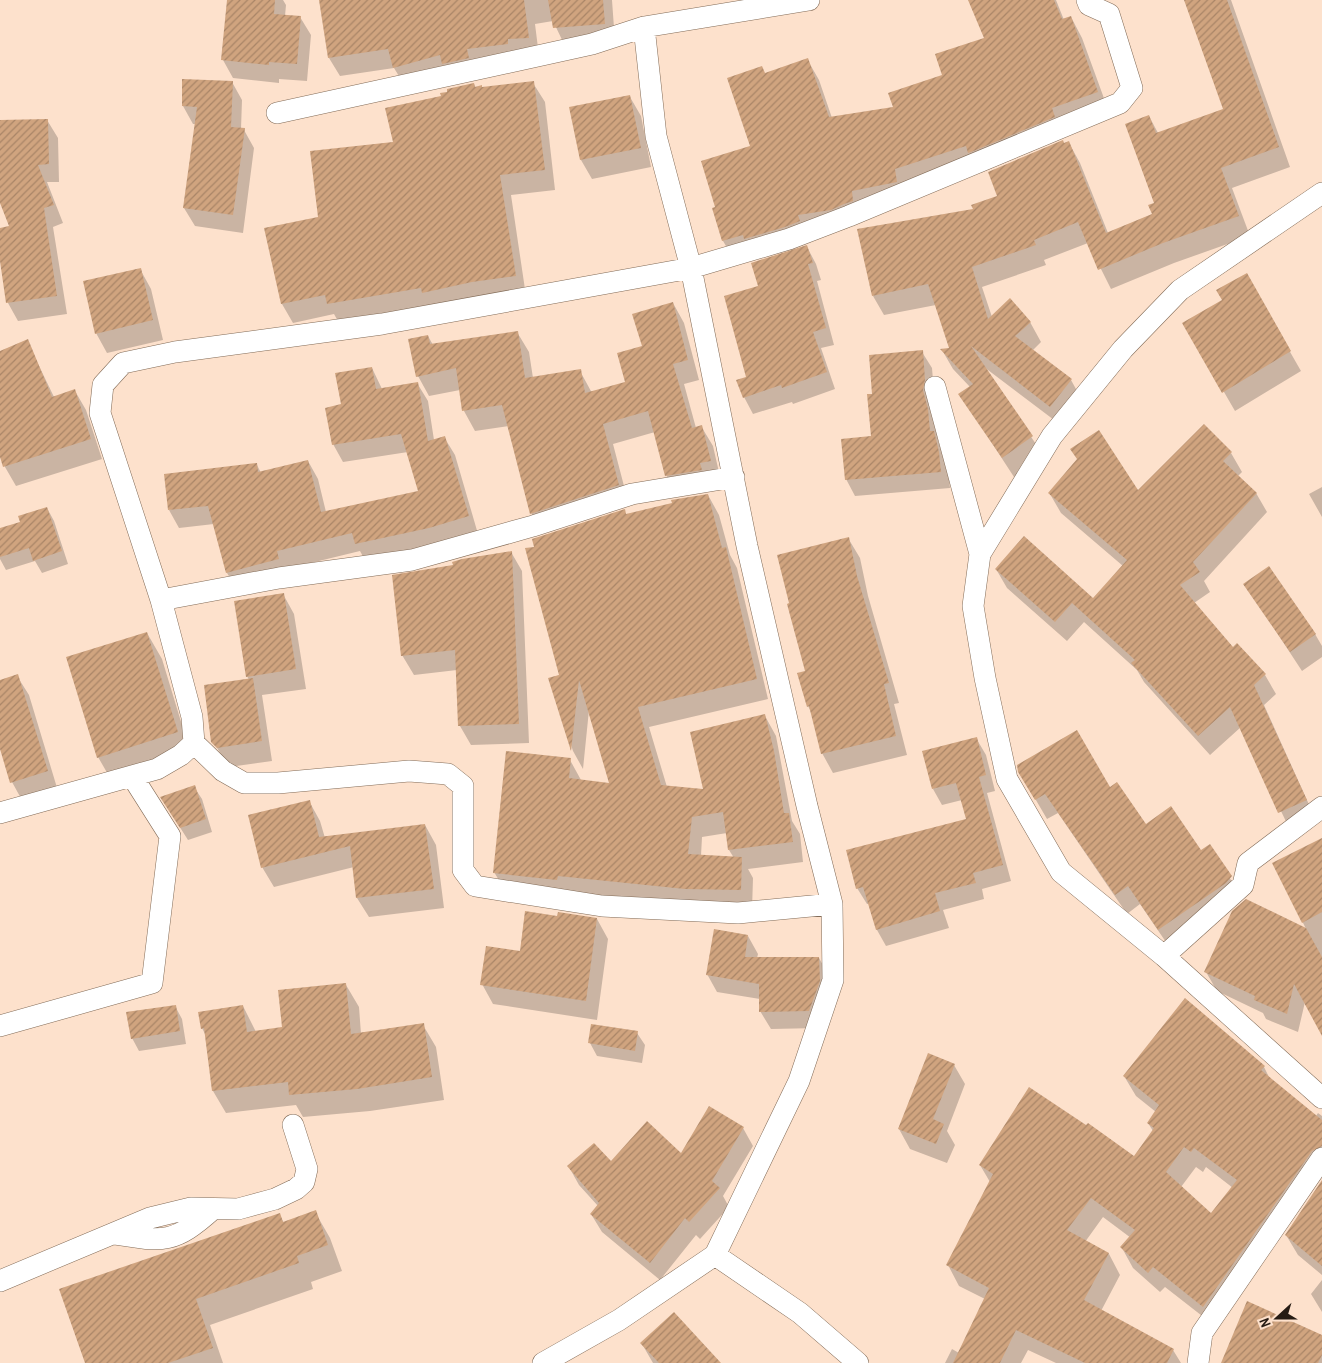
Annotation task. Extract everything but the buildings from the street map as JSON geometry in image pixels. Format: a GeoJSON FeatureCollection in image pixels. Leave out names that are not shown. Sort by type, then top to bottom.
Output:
{"type":"FeatureCollection","features":[{"type":"Feature","properties":{"kind":"street"},"geometry":{"type":"LineString","coordinates":[[277,113],[592,44],[644,27],[809,0]]}},
{"type":"Feature","properties":{"kind":"street"},"geometry":{"type":"LineString","coordinates":[[832,904],[738,913],[602,906],[475,886],[463,870],[463,786],[448,774],[409,771],[278,783],[244,783],[223,772],[194,743],[192,717],[161,600],[100,413],[103,385],[123,363],[175,352],[382,324],[691,268],[790,239],[849,216],[1120,103],[1132,88],[1109,14],[1090,5],[1087,0]]}},
{"type":"Feature","properties":{"kind":"street"},"geometry":{"type":"LineString","coordinates":[[543,1363],[619,1320],[715,1254],[799,1081],[833,980],[832,904],[807,806],[734,477],[691,268],[656,136],[644,27]]}},
{"type":"Feature","properties":{"kind":"street"},"geometry":{"type":"LineString","coordinates":[[980,554],[1052,436],[1130,342],[1180,290],[1322,193]]}},
{"type":"Feature","properties":{"kind":"street"},"geometry":{"type":"LineString","coordinates":[[935,387],[980,554],[973,606],[985,678],[1007,779],[1061,872],[1164,956],[1322,1098]]}},
{"type":"Feature","properties":{"kind":"street"},"geometry":{"type":"LineString","coordinates":[[161,600],[279,578],[412,560],[534,526],[632,494],[734,477]]}},
{"type":"Feature","properties":{"kind":"street"},"geometry":{"type":"LineString","coordinates":[[0,813],[157,769],[181,755],[194,743]]}},
{"type":"Feature","properties":{"kind":"street"},"geometry":{"type":"LineString","coordinates":[[0,1026],[152,983],[170,836],[132,776]]}},
{"type":"Feature","properties":{"kind":"street"},"geometry":{"type":"LineString","coordinates":[[1164,956],[1243,885],[1248,863],[1322,807]]}},
{"type":"Feature","properties":{"kind":"street"},"geometry":{"type":"LineString","coordinates":[[0,1281],[114,1234],[165,1240],[182,1234],[213,1209],[238,1209],[275,1199],[296,1189],[304,1182],[307,1169],[293,1125]]}},
{"type":"Feature","properties":{"kind":"street"},"geometry":{"type":"LineString","coordinates":[[1198,1363],[1202,1333],[1322,1158]]}},
{"type":"Feature","properties":{"kind":"street"},"geometry":{"type":"LineString","coordinates":[[715,1254],[800,1313],[858,1363]]}}]}
